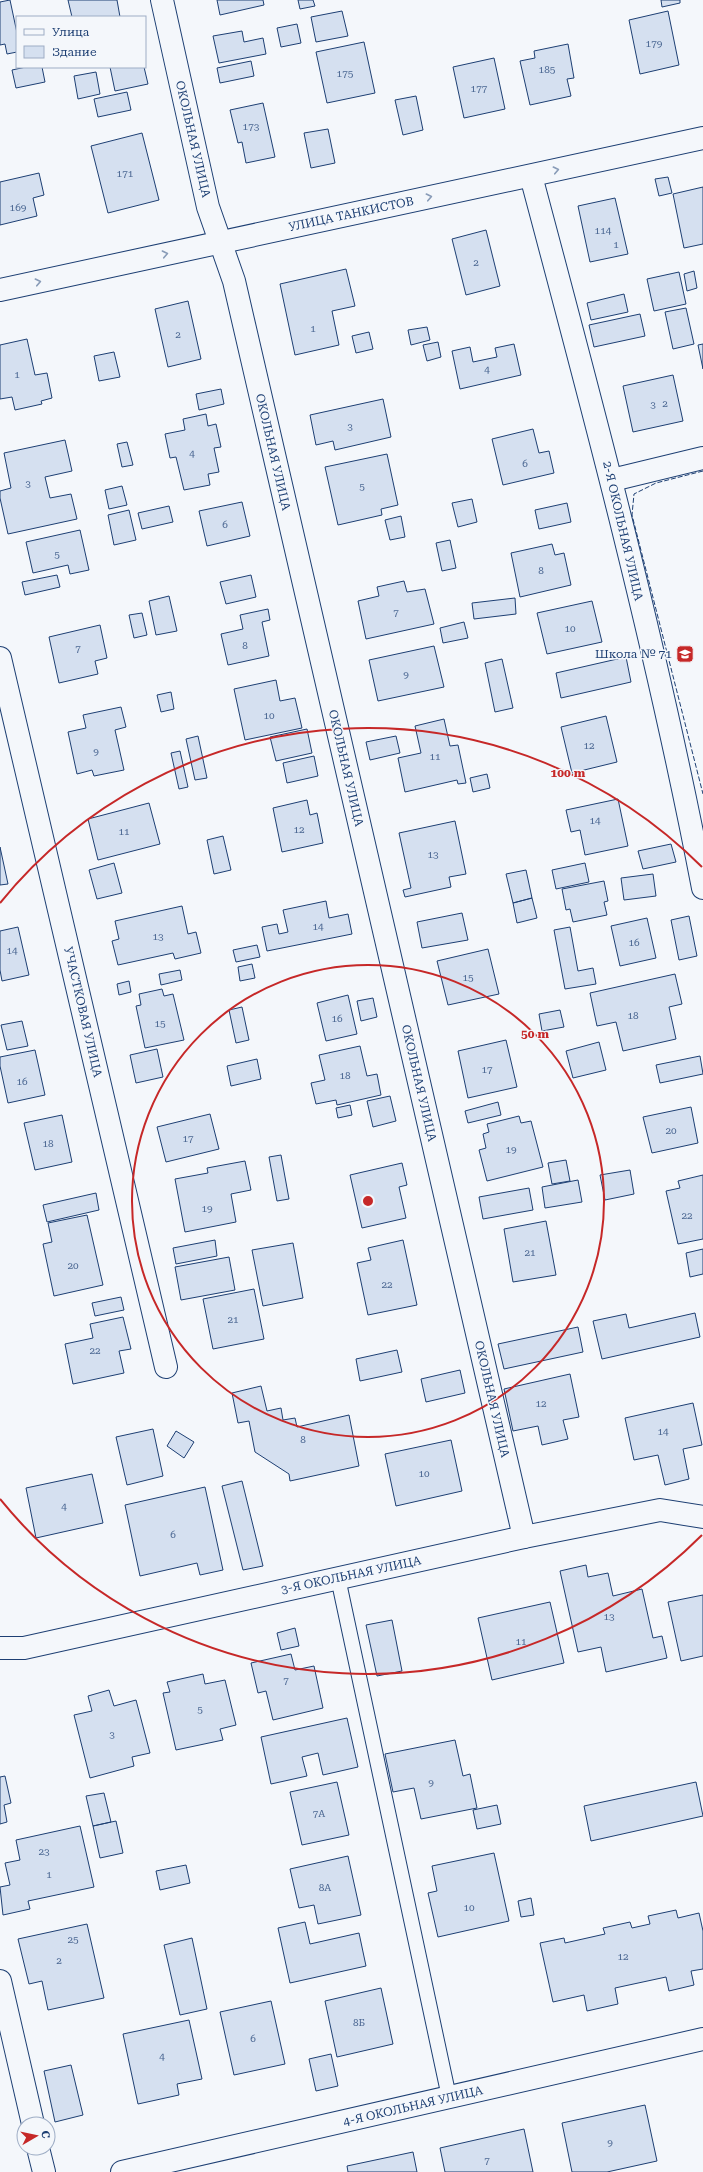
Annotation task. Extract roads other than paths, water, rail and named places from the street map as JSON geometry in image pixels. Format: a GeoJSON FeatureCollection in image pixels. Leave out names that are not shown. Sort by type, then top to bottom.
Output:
{"type":"FeatureCollection","features":[{"type":"Feature","properties":{"kind":"street","name":"ОКОЛЬНАЯ УЛИЦА"},"geometry":{"type":"LineString","coordinates":[[162,0],[208,207],[234,280],[524,1537]]}},
{"type":"Feature","properties":{"kind":"street","name":"УЛИЦА ТАНКИСТОВ"},"geometry":{"type":"LineString","coordinates":[[0,290],[703,138]]}},
{"type":"Feature","properties":{"kind":"street","name":"2-Я ОКОЛЬНАЯ УЛИЦА"},"geometry":{"type":"LineString","coordinates":[[531,176],[612,480],[697,822],[703,888]]}},
{"type":"Feature","properties":{"kind":"street"},"geometry":{"type":"LineString","coordinates":[[612,480],[703,458]]}},
{"type":"Feature","properties":{"kind":"street","name":"УЧАСТКОВАЯ УЛИЦА"},"geometry":{"type":"LineString","coordinates":[[0,658],[166,1367]]}},
{"type":"Feature","properties":{"kind":"street","name":"3-Я ОКОЛЬНАЯ УЛИЦА"},"geometry":{"type":"LineString","coordinates":[[0,1648],[24,1648],[524,1537],[660,1510],[703,1517]]}},
{"type":"Feature","properties":{"kind":"street"},"geometry":{"type":"LineString","coordinates":[[0,1981],[31,2116]]}},
{"type":"Feature","properties":{"kind":"street","name":"4-Я ОКОЛЬНАЯ УЛИЦА"},"geometry":{"type":"LineString","coordinates":[[122,2172],[703,2039]]}},
{"type":"Feature","properties":{"kind":"street"},"geometry":{"type":"LineString","coordinates":[[40,2156],[44,2172]]}},
{"type":"Feature","properties":{"kind":"lane"},"geometry":{"type":"LineString","coordinates":[[338,1578],[449,2097]]}},
{"type":"Feature","properties":{"kind":"place","name":"Школа № 71"},"geometry":{"type":"Point","coordinates":[685,654]}}]}
